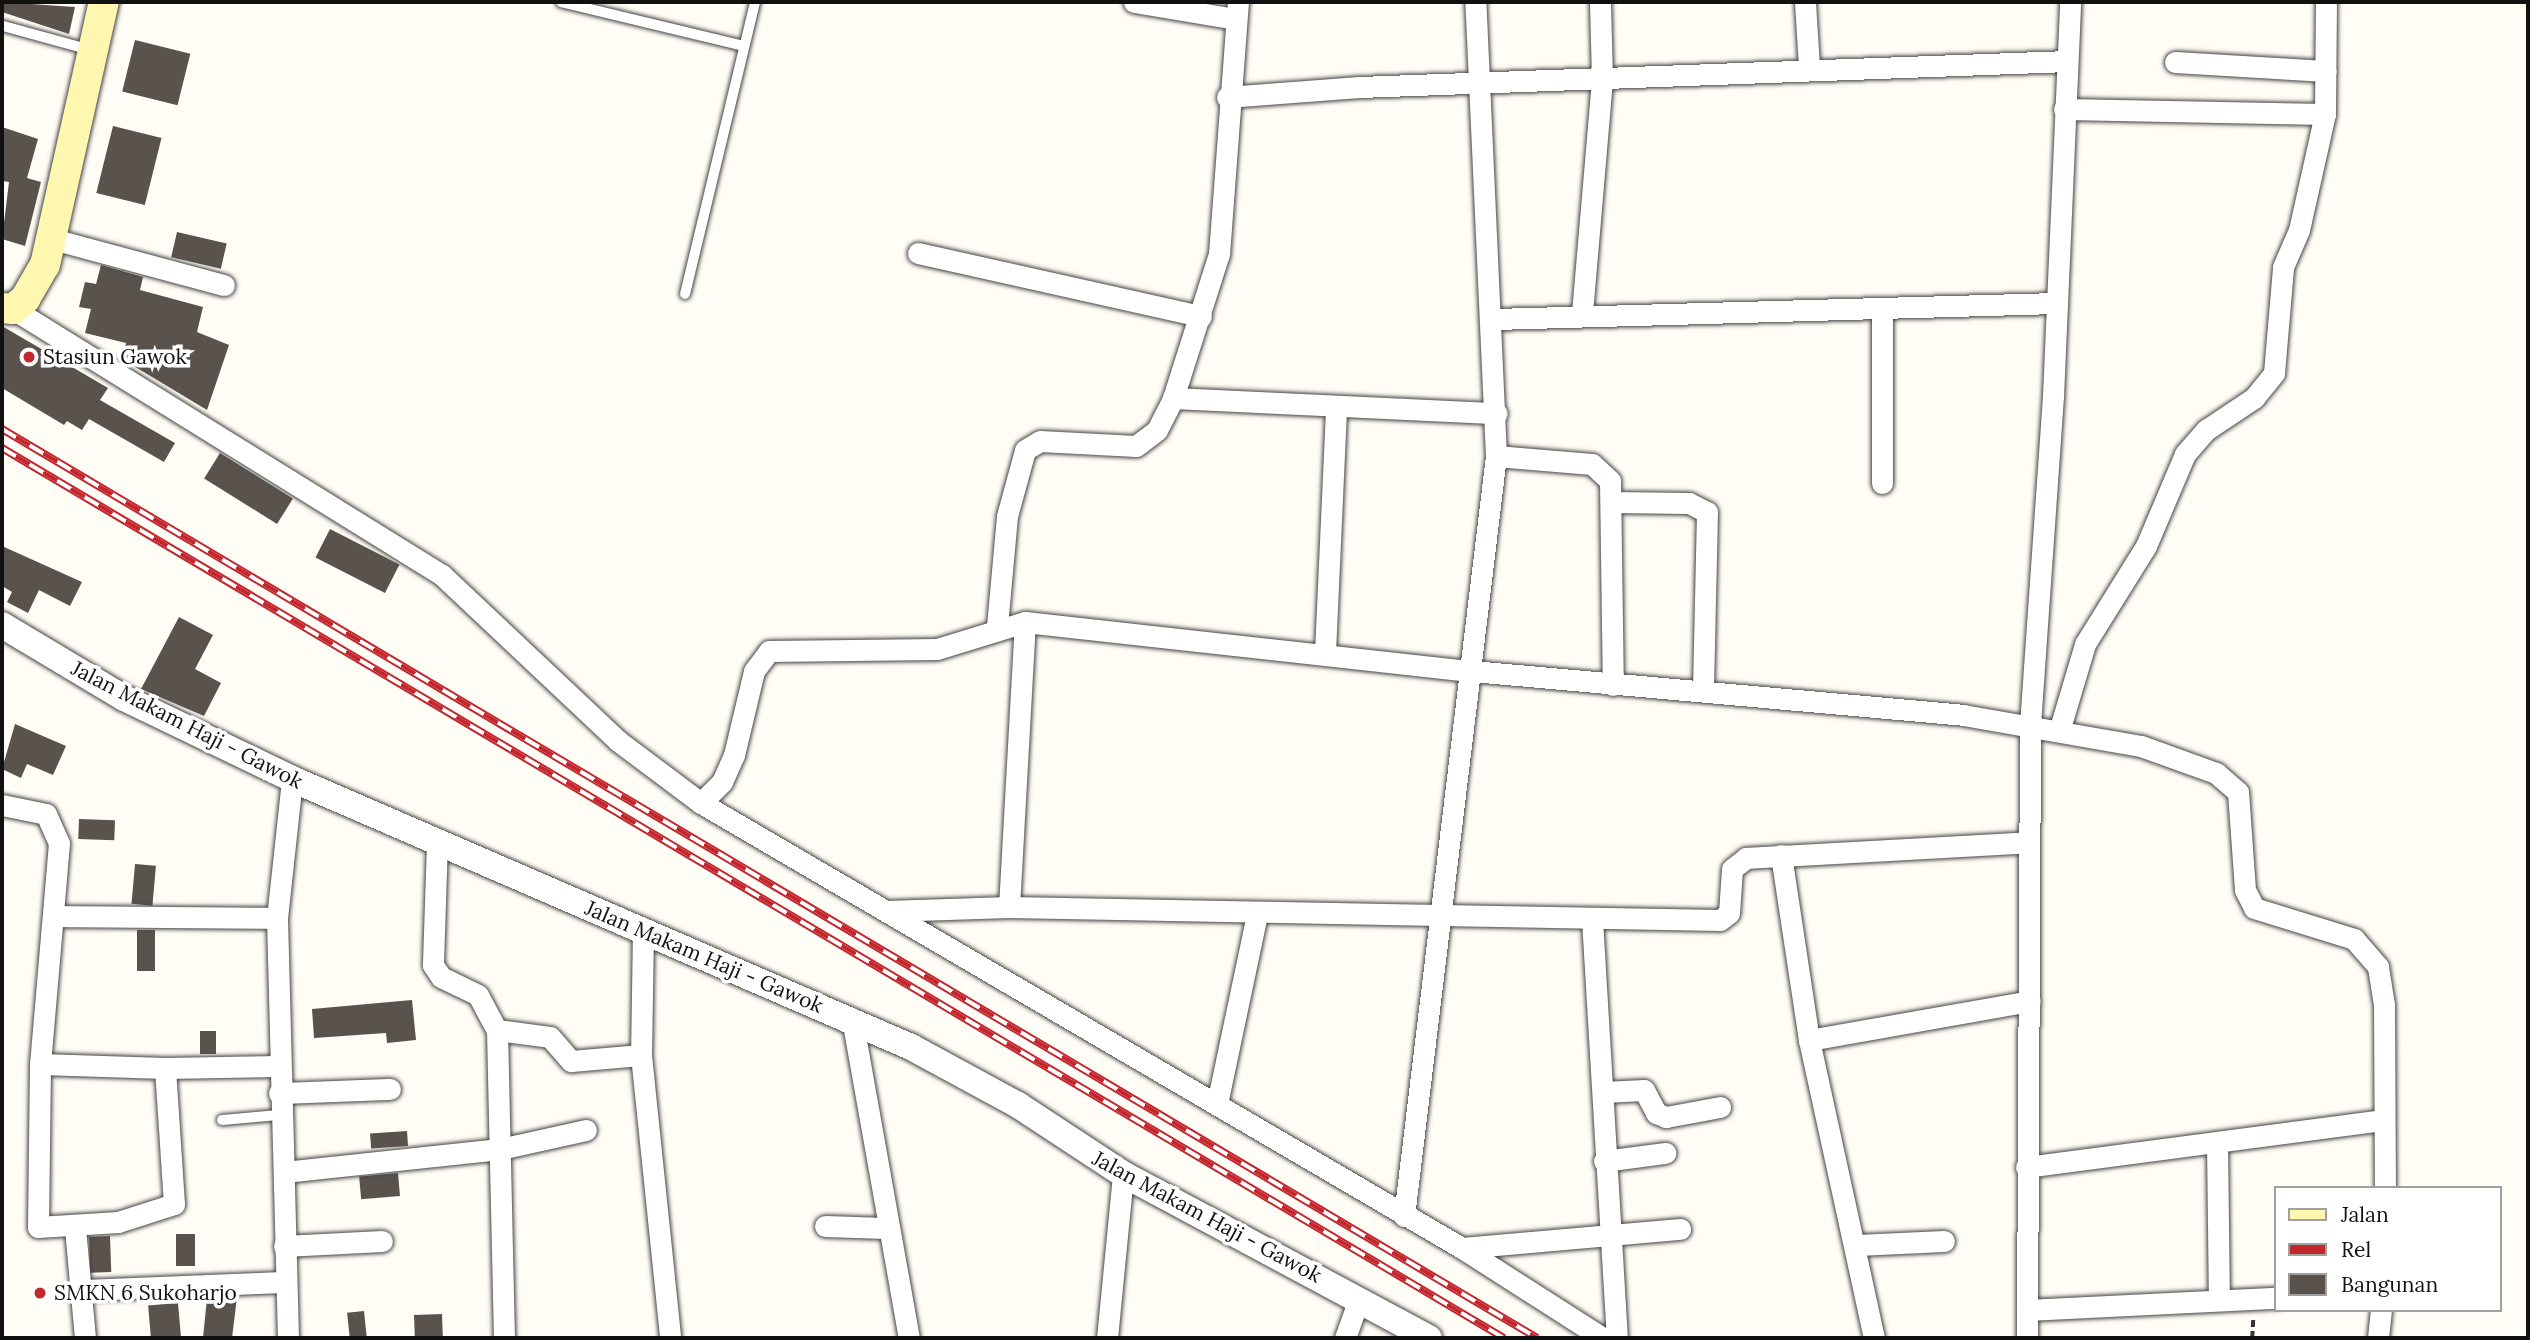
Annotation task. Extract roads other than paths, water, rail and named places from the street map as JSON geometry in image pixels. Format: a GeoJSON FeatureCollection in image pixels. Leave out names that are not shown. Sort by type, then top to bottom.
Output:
{"type":"FeatureCollection","features":[{"type":"Feature","properties":{"kind":"main road"},"geometry":{"type":"LineString","coordinates":[[7,308],[34,288],[53,239],[104,2]]}},
{"type":"Feature","properties":{"kind":"street"},"geometry":{"type":"LineString","coordinates":[[997,626],[1009,504],[1025,450],[1040,441],[1136,446],[1157,430],[1173,398],[1219,254],[1227,97],[1237,10],[1135,2]]}},
{"type":"Feature","properties":{"kind":"street"},"geometry":{"type":"LineString","coordinates":[[1404,1216],[1444,915],[1496,456],[1494,319],[1475,2]]}},
{"type":"Feature","properties":{"kind":"street"},"geometry":{"type":"LineString","coordinates":[[1581,313],[1602,79],[1600,2]]}},
{"type":"Feature","properties":{"kind":"street"},"geometry":{"type":"LineString","coordinates":[[1805,2],[1809,68]]}},
{"type":"Feature","properties":{"kind":"street"},"geometry":{"type":"LineString","coordinates":[[2027,1338],[2030,725],[2057,303],[2070,2]]}},
{"type":"Feature","properties":{"kind":"street"},"geometry":{"type":"LineString","coordinates":[[2060,728],[2085,643],[2146,546],[2185,454],[2206,430],[2254,398],[2274,373],[2283,267],[2299,230],[2325,114],[2326,2]]}},
{"type":"Feature","properties":{"kind":"street"},"geometry":{"type":"LineString","coordinates":[[1227,97],[1480,82],[1602,79],[1809,68],[2067,61]]}},
{"type":"Feature","properties":{"kind":"street"},"geometry":{"type":"LineString","coordinates":[[2175,62],[2326,71]]}},
{"type":"Feature","properties":{"kind":"street"},"geometry":{"type":"LineString","coordinates":[[2064,109],[2325,114]]}},
{"type":"Feature","properties":{"kind":"street"},"geometry":{"type":"LineString","coordinates":[[53,239],[224,285]]}},
{"type":"Feature","properties":{"kind":"street"},"geometry":{"type":"LineString","coordinates":[[918,253],[1201,316]]}},
{"type":"Feature","properties":{"kind":"street"},"geometry":{"type":"LineString","coordinates":[[1494,319],[1581,313],[1882,311],[2057,303]]}},
{"type":"Feature","properties":{"kind":"street"},"geometry":{"type":"LineString","coordinates":[[7,308],[442,575],[618,741],[701,803],[1462,1248],[1603,1338]]}},
{"type":"Feature","properties":{"kind":"street"},"geometry":{"type":"LineString","coordinates":[[1882,311],[1882,483]]}},
{"type":"Feature","properties":{"kind":"street"},"geometry":{"type":"LineString","coordinates":[[1173,398],[1497,413]]}},
{"type":"Feature","properties":{"kind":"street"},"geometry":{"type":"LineString","coordinates":[[1325,652],[1336,407]]}},
{"type":"Feature","properties":{"kind":"street"},"geometry":{"type":"LineString","coordinates":[[1496,456],[1598,467],[1610,481],[1613,685]]}},
{"type":"Feature","properties":{"kind":"street"},"geometry":{"type":"LineString","coordinates":[[1611,502],[1689,503],[1707,512],[1703,690]]}},
{"type":"Feature","properties":{"kind":"street"},"geometry":{"type":"LineString","coordinates":[[701,803],[722,782],[734,755],[754,671],[769,651],[937,649],[997,626],[1025,622],[1325,652],[1472,671],[1613,685],[1703,690],[2060,728],[2141,746],[2232,783],[2243,803],[2245,890],[2254,908],[2354,939],[2378,967],[2384,1003],[2385,1186]]}},
{"type":"Feature","properties":{"kind":"street"},"geometry":{"type":"LineString","coordinates":[[1009,907],[1025,622]]}},
{"type":"Feature","properties":{"kind":"street","name":"Jalan Makam Haji - Gawok"},"geometry":{"type":"LineString","coordinates":[[2,625],[124,698],[292,779],[643,930],[964,1074],[1123,1174],[1429,1338]]}},
{"type":"Feature","properties":{"kind":"street"},"geometry":{"type":"LineString","coordinates":[[288,1338],[284,1172],[279,1115],[277,918],[292,779]]}},
{"type":"Feature","properties":{"kind":"street"},"geometry":{"type":"LineString","coordinates":[[2,805],[27,808],[54,822],[57,916],[40,1064],[37,1223],[40,1228],[75,1228],[151,1215],[174,1204],[165,1068]]}},
{"type":"Feature","properties":{"kind":"street"},"geometry":{"type":"LineString","coordinates":[[437,842],[432,960],[441,976],[478,995],[496,1030],[503,1338]]}},
{"type":"Feature","properties":{"kind":"street"},"geometry":{"type":"LineString","coordinates":[[886,911],[1009,907],[1256,915],[1724,919],[1732,869],[1746,858],[2028,842]]}},
{"type":"Feature","properties":{"kind":"street"},"geometry":{"type":"LineString","coordinates":[[1781,855],[1809,1040],[1857,1245],[1874,1338]]}},
{"type":"Feature","properties":{"kind":"street"},"geometry":{"type":"LineString","coordinates":[[1217,1104],[1256,915]]}},
{"type":"Feature","properties":{"kind":"street"},"geometry":{"type":"LineString","coordinates":[[57,916],[277,918]]}},
{"type":"Feature","properties":{"kind":"street"},"geometry":{"type":"LineString","coordinates":[[1592,919],[1603,1091],[1604,1161],[1617,1338]]}},
{"type":"Feature","properties":{"kind":"street"},"geometry":{"type":"LineString","coordinates":[[643,930],[641,1055],[670,1338]]}},
{"type":"Feature","properties":{"kind":"street"},"geometry":{"type":"LineString","coordinates":[[1809,1040],[2030,1001]]}},
{"type":"Feature","properties":{"kind":"street"},"geometry":{"type":"LineString","coordinates":[[853,1024],[885,1228],[909,1338]]}},
{"type":"Feature","properties":{"kind":"street"},"geometry":{"type":"LineString","coordinates":[[496,1030],[550,1037],[571,1061],[641,1055]]}},
{"type":"Feature","properties":{"kind":"street"},"geometry":{"type":"LineString","coordinates":[[40,1064],[165,1068],[278,1066]]}},
{"type":"Feature","properties":{"kind":"street"},"geometry":{"type":"LineString","coordinates":[[279,1093],[390,1089]]}},
{"type":"Feature","properties":{"kind":"street"},"geometry":{"type":"LineString","coordinates":[[1603,1091],[1644,1090],[1656,1113],[1666,1117],[1720,1107]]}},
{"type":"Feature","properties":{"kind":"street"},"geometry":{"type":"LineString","coordinates":[[2026,1167],[2383,1120]]}},
{"type":"Feature","properties":{"kind":"street"},"geometry":{"type":"LineString","coordinates":[[284,1172],[500,1149],[586,1130]]}},
{"type":"Feature","properties":{"kind":"street"},"geometry":{"type":"LineString","coordinates":[[2217,1143],[2219,1297]]}},
{"type":"Feature","properties":{"kind":"street"},"geometry":{"type":"LineString","coordinates":[[1604,1161],[1665,1153]]}},
{"type":"Feature","properties":{"kind":"street"},"geometry":{"type":"LineString","coordinates":[[1107,1338],[1123,1174]]}},
{"type":"Feature","properties":{"kind":"street"},"geometry":{"type":"LineString","coordinates":[[825,1226],[885,1228]]}},
{"type":"Feature","properties":{"kind":"street"},"geometry":{"type":"LineString","coordinates":[[75,1228],[85,1338]]}},
{"type":"Feature","properties":{"kind":"street"},"geometry":{"type":"LineString","coordinates":[[1462,1248],[1680,1229]]}},
{"type":"Feature","properties":{"kind":"street"},"geometry":{"type":"LineString","coordinates":[[284,1246],[382,1241]]}},
{"type":"Feature","properties":{"kind":"street"},"geometry":{"type":"LineString","coordinates":[[1857,1245],[1944,1241]]}},
{"type":"Feature","properties":{"kind":"street"},"geometry":{"type":"LineString","coordinates":[[82,1290],[285,1282]]}},
{"type":"Feature","properties":{"kind":"street"},"geometry":{"type":"LineString","coordinates":[[2027,1310],[2219,1297],[2274,1298]]}},
{"type":"Feature","properties":{"kind":"street"},"geometry":{"type":"LineString","coordinates":[[1345,1338],[1359,1300]]}},
{"type":"Feature","properties":{"kind":"street"},"geometry":{"type":"LineString","coordinates":[[2378,1338],[2381,1312]]}},
{"type":"Feature","properties":{"kind":"lane"},"geometry":{"type":"LineString","coordinates":[[561,2],[744,46]]}},
{"type":"Feature","properties":{"kind":"lane"},"geometry":{"type":"LineString","coordinates":[[685,294],[755,2]]}},
{"type":"Feature","properties":{"kind":"lane"},"geometry":{"type":"LineString","coordinates":[[3,26],[93,51]]}},
{"type":"Feature","properties":{"kind":"lane"},"geometry":{"type":"LineString","coordinates":[[222,1120],[279,1115]]}},
{"type":"Feature","properties":{"kind":"railway"},"geometry":{"type":"LineString","coordinates":[[2,429],[1537,1338]]}},
{"type":"Feature","properties":{"kind":"railway"},"geometry":{"type":"LineString","coordinates":[[2,448],[1504,1338]]}},
{"type":"Feature","properties":{"kind":"place","name":"Stasiun Gawok"},"geometry":{"type":"Point","coordinates":[29,357]}},
{"type":"Feature","properties":{"kind":"place","name":"SMKN 6 Sukoharjo"},"geometry":{"type":"Point","coordinates":[40,1293]}}]}
